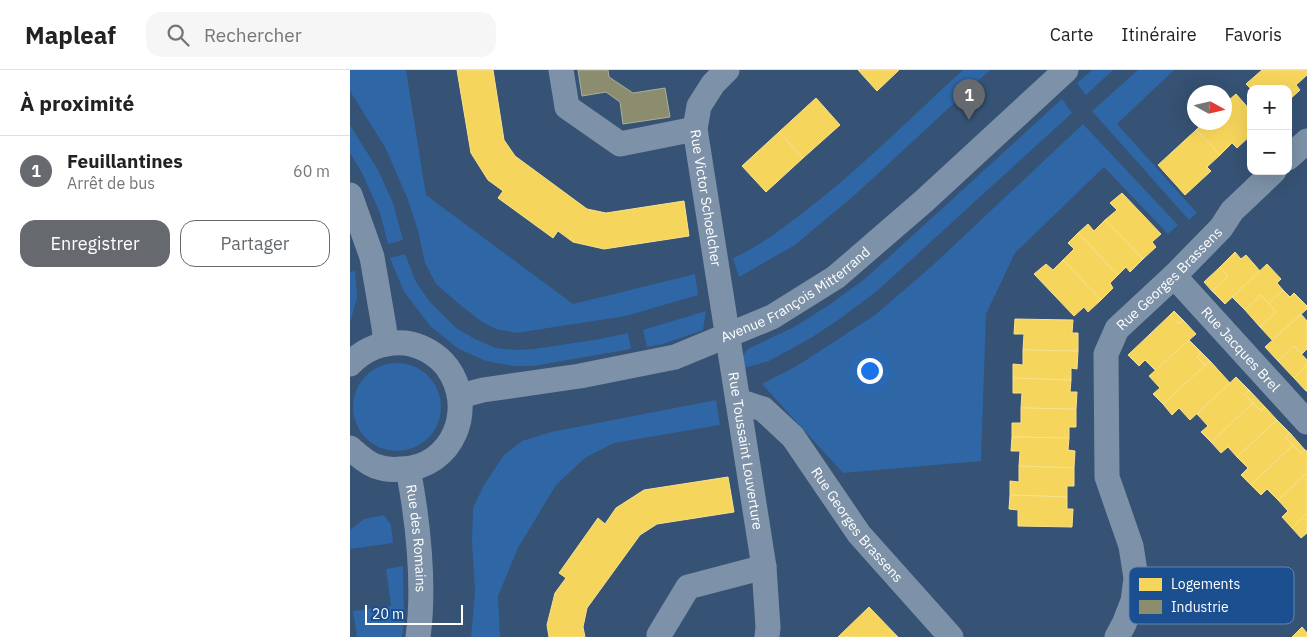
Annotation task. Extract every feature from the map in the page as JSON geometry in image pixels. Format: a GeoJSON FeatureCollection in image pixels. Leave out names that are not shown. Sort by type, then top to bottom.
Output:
{"type":"FeatureCollection","features":[{"type":"Feature","properties":{"kind":"street"},"geometry":{"type":"LineString","coordinates":[[561,70],[567,107],[620,144],[695,129]]}},
{"type":"Feature","properties":{"kind":"street","name":"Rue Victor Schoelcher"},"geometry":{"type":"LineString","coordinates":[[727,70],[713,84],[699,106],[695,129],[728,335]]}},
{"type":"Feature","properties":{"kind":"street","name":"Avenue François Mitterrand"},"geometry":{"type":"LineString","coordinates":[[460,396],[483,390],[580,376],[675,357],[772,317],[836,277],[924,201],[1066,70]]}},
{"type":"Feature","properties":{"kind":"street"},"geometry":{"type":"LineString","coordinates":[[1292,154],[1307,141]]}},
{"type":"Feature","properties":{"kind":"street","name":"Rue Georges Brassens"},"geometry":{"type":"LineString","coordinates":[[1134,567],[1131,546],[1107,477],[1106,354],[1117,329],[1174,276],[1220,228],[1232,211],[1270,175]]}},
{"type":"Feature","properties":{"kind":"street"},"geometry":{"type":"LineString","coordinates":[[350,195],[372,257],[386,344]]}},
{"type":"Feature","properties":{"kind":"street","name":"Rue Jacques Brel"},"geometry":{"type":"LineString","coordinates":[[1174,276],[1307,422]]}},
{"type":"Feature","properties":{"kind":"street","name":"Rue Toussaint Louverture"},"geometry":{"type":"LineString","coordinates":[[728,335],[764,567],[767,637]]}},
{"type":"Feature","properties":{"kind":"street"},"geometry":{"type":"LineString","coordinates":[[350,364],[363,353],[374,347],[386,344],[398,342],[423,348],[434,354],[451,372],[460,396],[461,410],[458,424],[449,443],[434,458],[422,465],[408,469],[391,470],[376,466],[361,458],[350,448]]}},
{"type":"Feature","properties":{"kind":"street","name":"Rue Georges Brassens"},"geometry":{"type":"LineString","coordinates":[[738,401],[763,409],[793,437],[859,534],[951,637]]}},
{"type":"Feature","properties":{"kind":"street","name":"Rue des Romains"},"geometry":{"type":"LineString","coordinates":[[408,469],[419,556],[421,618],[418,637]]}},
{"type":"Feature","properties":{"kind":"street"},"geometry":{"type":"LineString","coordinates":[[659,637],[688,587],[764,567]]}},
{"type":"Feature","properties":{"kind":"street","name":"Rue Georges Brassens"},"geometry":{"type":"LineString","coordinates":[[1117,637],[1129,611]]}},
{"type":"Feature","properties":{"kind":"shaded area"},"geometry":{"type":"Polygon","coordinates":[[[350,70],[406,70],[426,195],[573,304],[695,274],[698,295],[626,316],[516,333],[496,329],[481,321],[436,284],[425,263],[418,231],[408,200],[386,149],[350,91],[350,70]]]}},
{"type":"Feature","properties":{"kind":"shaded area"},"geometry":{"type":"Polygon","coordinates":[[[963,70],[990,70],[857,193],[795,245],[739,277],[733,258],[752,249],[770,237],[825,196],[963,70]]]}},
{"type":"Feature","properties":{"kind":"shaded area"},"geometry":{"type":"Polygon","coordinates":[[[1092,70],[1113,70],[1086,95],[1077,83],[1092,70]]]}},
{"type":"Feature","properties":{"kind":"shaded area"},"geometry":{"type":"Polygon","coordinates":[[[1138,70],[1174,70],[1117,124],[1197,213],[1189,220],[1092,111],[1138,70]]]}},
{"type":"Feature","properties":{"kind":"shaded area"},"geometry":{"type":"Polygon","coordinates":[[[1062,99],[1072,113],[877,291],[811,338],[769,361],[744,368],[743,355],[748,349],[794,327],[832,303],[866,278],[1062,99]]]}},
{"type":"Feature","properties":{"kind":"shaded area"},"geometry":{"type":"Polygon","coordinates":[[[1083,124],[1178,225],[1168,234],[1104,167],[1015,253],[986,314],[981,461],[843,473],[762,384],[800,364],[875,315],[933,265],[1083,124]]]}},
{"type":"Feature","properties":{"kind":"shaded area"},"geometry":{"type":"Polygon","coordinates":[[[350,125],[378,170],[393,203],[403,240],[388,244],[380,213],[362,173],[350,153],[350,125]]]}},
{"type":"Feature","properties":{"kind":"shaded area"},"geometry":{"type":"Polygon","coordinates":[[[405,254],[416,282],[430,302],[456,328],[496,348],[534,349],[628,333],[631,349],[533,366],[513,366],[486,361],[459,349],[431,327],[404,292],[390,258],[405,254]]]}},
{"type":"Feature","properties":{"kind":"shaded area"},"geometry":{"type":"Polygon","coordinates":[[[355,271],[357,298],[350,323],[350,272],[355,271]]]}},
{"type":"Feature","properties":{"kind":"shaded area"},"geometry":{"type":"Polygon","coordinates":[[[706,311],[703,330],[663,344],[647,347],[643,330],[706,311]]]}},
{"type":"Feature","properties":{"kind":"shaded area"},"geometry":{"type":"Polygon","coordinates":[[[397,363],[414,367],[428,376],[437,390],[441,407],[437,424],[428,438],[414,447],[397,451],[380,447],[366,438],[357,424],[353,407],[357,390],[366,376],[380,367],[397,363]]]}},
{"type":"Feature","properties":{"kind":"shaded area"},"geometry":{"type":"Polygon","coordinates":[[[716,400],[720,425],[614,443],[585,458],[556,485],[518,548],[498,596],[500,637],[471,637],[475,591],[472,542],[473,508],[484,485],[504,455],[522,441],[551,432],[716,400]]]}},
{"type":"Feature","properties":{"kind":"shaded area"},"geometry":{"type":"Polygon","coordinates":[[[384,515],[391,525],[393,543],[350,549],[350,530],[364,519],[384,515]]]}},
{"type":"Feature","properties":{"kind":"shaded area"},"geometry":{"type":"Polygon","coordinates":[[[403,566],[404,621],[402,637],[357,637],[353,611],[391,606],[386,569],[403,566]]]}},
{"type":"Feature","properties":{"kind":"building: Logements"},"geometry":{"type":"Polygon","coordinates":[[[457,70],[493,70],[504,140],[515,156],[587,209],[606,213],[684,201],[689,236],[604,249],[573,242],[558,231],[553,238],[498,198],[503,191],[488,180],[471,153],[457,70]]]}},
{"type":"Feature","properties":{"kind":"building: Logements"},"geometry":{"type":"Polygon","coordinates":[[[858,70],[899,70],[877,91],[858,70]]]}},
{"type":"Feature","properties":{"kind":"building: Logements"},"geometry":{"type":"Polygon","coordinates":[[[1262,70],[1306,70],[1307,72],[1307,75],[1296,85],[1300,90],[1292,97],[1292,85],[1246,84],[1262,70]]]}},
{"type":"Feature","properties":{"kind":"building: Logements"},"geometry":{"type":"Polygon","coordinates":[[[1236,94],[1247,106],[1247,139],[1237,148],[1232,143],[1220,155],[1196,130],[1232,130],[1232,97],[1236,94]]]}},
{"type":"Feature","properties":{"kind":"building: Logements"},"geometry":{"type":"Polygon","coordinates":[[[816,98],[840,125],[803,158],[779,132],[816,98]]]}},
{"type":"Feature","properties":{"kind":"building: Logements"},"geometry":{"type":"Polygon","coordinates":[[[1196,130],[1220,155],[1207,167],[1211,171],[1185,195],[1158,165],[1196,130]]]}},
{"type":"Feature","properties":{"kind":"building: Logements"},"geometry":{"type":"Polygon","coordinates":[[[779,132],[803,158],[766,192],[742,166],[779,132]]]}},
{"type":"Feature","properties":{"kind":"building: Logements"},"geometry":{"type":"Polygon","coordinates":[[[1122,193],[1161,234],[1152,242],[1156,247],[1143,259],[1105,220],[1117,210],[1110,203],[1122,193]]]}},
{"type":"Feature","properties":{"kind":"building: Logements"},"geometry":{"type":"Polygon","coordinates":[[[1105,220],[1143,259],[1130,272],[1126,267],[1118,275],[1078,233],[1088,224],[1094,231],[1105,220]]]}},
{"type":"Feature","properties":{"kind":"building: Logements"},"geometry":{"type":"Polygon","coordinates":[[[1078,233],[1118,275],[1110,283],[1113,288],[1101,300],[1063,260],[1074,249],[1068,243],[1078,233]]]}},
{"type":"Feature","properties":{"kind":"building: Logements"},"geometry":{"type":"Polygon","coordinates":[[[1235,252],[1241,259],[1246,255],[1260,271],[1225,304],[1212,291],[1228,276],[1220,267],[1235,252]]]}},
{"type":"Feature","properties":{"kind":"building: Logements"},"geometry":{"type":"Polygon","coordinates":[[[1063,260],[1101,300],[1088,312],[1084,307],[1074,316],[1034,274],[1046,264],[1053,270],[1063,260]]]}},
{"type":"Feature","properties":{"kind":"building: Logements"},"geometry":{"type":"Polygon","coordinates":[[[1267,264],[1281,279],[1277,283],[1283,290],[1268,304],[1261,295],[1245,310],[1232,297],[1267,264]]]}},
{"type":"Feature","properties":{"kind":"building: Logements"},"geometry":{"type":"Polygon","coordinates":[[[1220,267],[1228,276],[1212,291],[1204,282],[1220,267]]]}},
{"type":"Feature","properties":{"kind":"building: Logements"},"geometry":{"type":"Polygon","coordinates":[[[1283,290],[1290,297],[1294,293],[1307,306],[1307,309],[1272,340],[1260,327],[1276,312],[1268,304],[1283,290]]]}},
{"type":"Feature","properties":{"kind":"building: Logements"},"geometry":{"type":"Polygon","coordinates":[[[1261,295],[1276,312],[1260,327],[1245,310],[1261,295]]]}},
{"type":"Feature","properties":{"kind":"building: Logements"},"geometry":{"type":"Polygon","coordinates":[[[1174,311],[1183,320],[1179,324],[1170,315],[1174,311]]]}},
{"type":"Feature","properties":{"kind":"building: Logements"},"geometry":{"type":"Polygon","coordinates":[[[1301,314],[1307,321],[1307,349],[1302,354],[1294,346],[1278,361],[1265,347],[1301,314]]]}},
{"type":"Feature","properties":{"kind":"building: Logements"},"geometry":{"type":"Polygon","coordinates":[[[1170,315],[1179,324],[1183,320],[1196,334],[1155,370],[1145,360],[1139,366],[1128,355],[1170,315]]]}},
{"type":"Feature","properties":{"kind":"building: Logements"},"geometry":{"type":"Polygon","coordinates":[[[1015,319],[1073,320],[1072,333],[1078,333],[1078,351],[1023,350],[1024,334],[1014,334],[1015,319]]]}},
{"type":"Feature","properties":{"kind":"building: Logements"},"geometry":{"type":"Polygon","coordinates":[[[1189,340],[1210,361],[1163,404],[1153,394],[1160,388],[1149,376],[1189,340]]]}},
{"type":"Feature","properties":{"kind":"building: Logements"},"geometry":{"type":"Polygon","coordinates":[[[1294,346],[1307,360],[1307,365],[1294,378],[1278,361],[1294,346]]]}},
{"type":"Feature","properties":{"kind":"building: Logements"},"geometry":{"type":"Polygon","coordinates":[[[1023,350],[1078,351],[1077,369],[1071,368],[1071,380],[1013,378],[1013,364],[1023,365],[1023,350]]]}},
{"type":"Feature","properties":{"kind":"building: Logements"},"geometry":{"type":"Polygon","coordinates":[[[1201,352],[1217,369],[1213,373],[1197,357],[1201,352]]]}},
{"type":"Feature","properties":{"kind":"building: Logements"},"geometry":{"type":"Polygon","coordinates":[[[1210,361],[1230,383],[1190,420],[1179,408],[1172,415],[1163,404],[1210,361]]]}},
{"type":"Feature","properties":{"kind":"building: Logements"},"geometry":{"type":"Polygon","coordinates":[[[1307,365],[1307,391],[1306,391],[1294,378],[1307,365]]]}},
{"type":"Feature","properties":{"kind":"building: Logements"},"geometry":{"type":"Polygon","coordinates":[[[1236,377],[1249,390],[1245,395],[1253,403],[1211,442],[1201,432],[1208,426],[1197,414],[1236,377]]]}},
{"type":"Feature","properties":{"kind":"building: Logements"},"geometry":{"type":"Polygon","coordinates":[[[1013,378],[1071,380],[1070,392],[1077,392],[1076,409],[1021,408],[1022,393],[1013,393],[1013,378]]]}},
{"type":"Feature","properties":{"kind":"building: Logements"},"geometry":{"type":"Polygon","coordinates":[[[1249,390],[1265,407],[1261,411],[1245,395],[1249,390]]]}},
{"type":"Feature","properties":{"kind":"building: Logements"},"geometry":{"type":"Polygon","coordinates":[[[1253,403],[1261,411],[1265,407],[1277,420],[1237,457],[1228,447],[1221,453],[1211,442],[1253,403]]]}},
{"type":"Feature","properties":{"kind":"building: Logements"},"geometry":{"type":"Polygon","coordinates":[[[1021,408],[1076,409],[1076,427],[1069,427],[1069,438],[1012,437],[1012,423],[1021,423],[1021,408]]]}},
{"type":"Feature","properties":{"kind":"building: Logements"},"geometry":{"type":"Polygon","coordinates":[[[1277,420],[1290,433],[1285,437],[1293,445],[1251,485],[1241,475],[1248,468],[1237,457],[1277,420]]]}},
{"type":"Feature","properties":{"kind":"building: Logements"},"geometry":{"type":"Polygon","coordinates":[[[1290,433],[1305,450],[1301,454],[1285,437],[1290,433]]]}},
{"type":"Feature","properties":{"kind":"building: Logements"},"geometry":{"type":"Polygon","coordinates":[[[1012,437],[1069,438],[1068,450],[1075,451],[1074,468],[1019,466],[1020,451],[1011,451],[1012,437]]]}},
{"type":"Feature","properties":{"kind":"building: Logements"},"geometry":{"type":"Polygon","coordinates":[[[1293,445],[1301,454],[1305,450],[1307,451],[1307,473],[1278,500],[1267,489],[1261,495],[1251,485],[1293,445]]]}},
{"type":"Feature","properties":{"kind":"building: Logements"},"geometry":{"type":"Polygon","coordinates":[[[1019,466],[1074,468],[1074,486],[1067,486],[1067,497],[1010,495],[1010,481],[1019,482],[1019,466]]]}},
{"type":"Feature","properties":{"kind":"building: Logements"},"geometry":{"type":"Polygon","coordinates":[[[1307,473],[1307,513],[1292,528],[1282,517],[1288,511],[1278,500],[1307,473]]]}},
{"type":"Feature","properties":{"kind":"building: Logements"},"geometry":{"type":"Polygon","coordinates":[[[728,477],[734,512],[657,524],[640,535],[587,608],[583,627],[585,637],[549,637],[547,625],[555,593],[566,578],[559,573],[598,518],[605,524],[616,508],[644,490],[728,477]]]}},
{"type":"Feature","properties":{"kind":"building: Logements"},"geometry":{"type":"Polygon","coordinates":[[[1010,495],[1067,497],[1067,509],[1073,509],[1072,527],[1018,526],[1018,510],[1009,509],[1010,495]]]}},
{"type":"Feature","properties":{"kind":"building: Logements"},"geometry":{"type":"Polygon","coordinates":[[[1307,513],[1307,533],[1301,538],[1292,528],[1307,513]]]}},
{"type":"Feature","properties":{"kind":"building: Logements"},"geometry":{"type":"Polygon","coordinates":[[[869,607],[898,637],[838,637],[869,607]]]}},
{"type":"Feature","properties":{"kind":"building: Logements"},"geometry":{"type":"Polygon","coordinates":[[[1302,627],[1307,633],[1307,637],[1292,637],[1302,627]]]}},
{"type":"Feature","properties":{"kind":"building: Industrie"},"geometry":{"type":"Polygon","coordinates":[[[578,70],[608,70],[609,77],[633,93],[665,88],[670,117],[623,124],[620,102],[606,92],[582,96],[578,70]]]}},
{"type":"Feature","properties":{"kind":"place","name":"Feuillantines"},"geometry":{"type":"Point","coordinates":[969,120]}}]}
